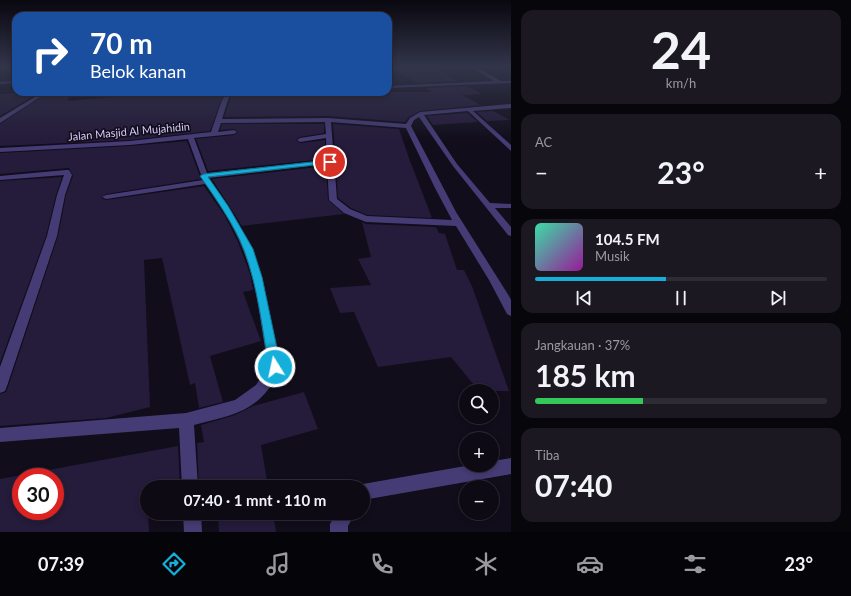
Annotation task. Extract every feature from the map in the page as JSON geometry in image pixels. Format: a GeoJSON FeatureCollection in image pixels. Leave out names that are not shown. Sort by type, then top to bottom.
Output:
{"type":"FeatureCollection","features":[{"type":"Feature","properties":{"kind":"street"},"geometry":{"type":"LineString","coordinates":[[0,121],[40,96]]}},
{"type":"Feature","properties":{"kind":"street"},"geometry":{"type":"LineString","coordinates":[[214,134],[228,96]]}},
{"type":"Feature","properties":{"kind":"street"},"geometry":{"type":"LineString","coordinates":[[408,126],[412,119],[420,114],[470,111],[511,106]]}},
{"type":"Feature","properties":{"kind":"street"},"geometry":{"type":"LineString","coordinates":[[470,111],[511,149]]}},
{"type":"Feature","properties":{"kind":"street"},"geometry":{"type":"LineString","coordinates":[[420,114],[455,165],[511,233]]}},
{"type":"Feature","properties":{"kind":"street"},"geometry":{"type":"LineString","coordinates":[[218,121],[328,120],[408,126]]}},
{"type":"Feature","properties":{"kind":"street"},"geometry":{"type":"LineString","coordinates":[[328,120],[333,200],[347,211],[366,219],[459,223]]}},
{"type":"Feature","properties":{"kind":"street"},"geometry":{"type":"LineString","coordinates":[[408,126],[459,223],[505,297],[511,311]]}},
{"type":"Feature","properties":{"kind":"street","name":"Jalan Masjid Al Mujahidin"},"geometry":{"type":"LineString","coordinates":[[0,150],[130,143],[234,132]]}},
{"type":"Feature","properties":{"kind":"street"},"geometry":{"type":"LineString","coordinates":[[0,435],[186,420],[238,406],[261,390],[275,367],[257,277],[248,249],[206,178],[190,136]]}},
{"type":"Feature","properties":{"kind":"street"},"geometry":{"type":"LineString","coordinates":[[300,140],[328,136]]}},
{"type":"Feature","properties":{"kind":"street"},"geometry":{"type":"LineString","coordinates":[[106,197],[206,178],[330,162]]}},
{"type":"Feature","properties":{"kind":"street"},"geometry":{"type":"LineString","coordinates":[[0,178],[56,172],[66,172],[68,175],[61,195],[52,236],[0,386]]}},
{"type":"Feature","properties":{"kind":"street"},"geometry":{"type":"LineString","coordinates":[[488,205],[511,206]]}},
{"type":"Feature","properties":{"kind":"street"},"geometry":{"type":"LineString","coordinates":[[186,420],[190,480]]}},
{"type":"Feature","properties":{"kind":"street"},"geometry":{"type":"LineString","coordinates":[[370,491],[511,466]]}},
{"type":"Feature","properties":{"kind":"street"},"geometry":{"type":"LineString","coordinates":[[192,520],[193,532]]}},
{"type":"Feature","properties":{"kind":"street"},"geometry":{"type":"LineString","coordinates":[[339,532],[339,524],[342,520]]}},
{"type":"Feature","properties":{"kind":"building"},"geometry":{"type":"Polygon","coordinates":[[[430,91],[476,91],[482,94],[462,95],[481,105],[420,111],[409,117],[405,122],[328,116],[224,117],[232,96],[369,97],[368,96],[392,96],[392,92],[432,92],[430,91]]]}},
{"type":"Feature","properties":{"kind":"building"},"geometry":{"type":"Polygon","coordinates":[[[12,93],[12,96],[33,96],[0,116],[0,94],[12,93]]]}},
{"type":"Feature","properties":{"kind":"building"},"geometry":{"type":"Polygon","coordinates":[[[43,96],[70,96],[67,101],[124,96],[224,96],[210,131],[130,140],[0,146],[0,124],[43,96]]]}},
{"type":"Feature","properties":{"kind":"building"},"geometry":{"type":"Polygon","coordinates":[[[493,111],[510,120],[487,121],[477,112],[493,111]]]}},
{"type":"Feature","properties":{"kind":"building"},"geometry":{"type":"Polygon","coordinates":[[[467,113],[478,122],[433,125],[427,116],[467,113]]]}},
{"type":"Feature","properties":{"kind":"building"},"geometry":{"type":"Polygon","coordinates":[[[222,124],[324,124],[324,133],[300,137],[296,140],[300,143],[325,140],[325,159],[208,171],[196,139],[234,135],[238,132],[234,129],[220,130],[222,124]]]}},
{"type":"Feature","properties":{"kind":"building"},"geometry":{"type":"Polygon","coordinates":[[[333,124],[399,129],[432,218],[367,215],[351,208],[338,198],[333,124]]]}},
{"type":"Feature","properties":{"kind":"building"},"geometry":{"type":"Polygon","coordinates":[[[187,141],[201,179],[106,194],[101,198],[106,200],[204,186],[225,216],[238,242],[250,274],[253,290],[243,292],[261,341],[210,356],[223,402],[199,408],[195,383],[190,385],[162,258],[144,260],[150,407],[106,418],[0,426],[0,394],[6,392],[8,387],[58,236],[66,195],[73,176],[69,168],[0,174],[0,153],[130,146],[187,141]]]}},
{"type":"Feature","properties":{"kind":"building"},"geometry":{"type":"Polygon","coordinates":[[[326,166],[328,200],[344,214],[242,226],[212,179],[326,166]]]}},
{"type":"Feature","properties":{"kind":"building"},"geometry":{"type":"Polygon","coordinates":[[[62,177],[46,236],[0,363],[0,181],[62,177]]]}},
{"type":"Feature","properties":{"kind":"building"},"geometry":{"type":"Polygon","coordinates":[[[362,222],[366,224],[436,227],[439,233],[445,234],[457,270],[464,270],[472,286],[509,391],[499,391],[499,384],[473,384],[451,357],[378,367],[354,312],[340,313],[330,288],[371,285],[358,259],[371,257],[362,222]]]}},
{"type":"Feature","properties":{"kind":"building"},"geometry":{"type":"Polygon","coordinates":[[[304,392],[318,429],[261,445],[267,480],[199,480],[197,443],[204,442],[201,425],[235,415],[253,406],[304,392]]]}},
{"type":"Feature","properties":{"kind":"building"},"geometry":{"type":"Polygon","coordinates":[[[178,446],[180,480],[140,480],[140,520],[148,520],[149,532],[0,532],[0,479],[12,477],[12,520],[64,520],[64,468],[59,468],[178,446]]]}},
{"type":"Feature","properties":{"kind":"building"},"geometry":{"type":"Polygon","coordinates":[[[218,520],[274,520],[276,532],[219,532],[218,520]]]}},
{"type":"Feature","properties":{"kind":"route"},"geometry":{"type":"LineString","coordinates":[[275,367],[257,277],[248,249],[225,206],[204,176],[330,162]]}}]}
